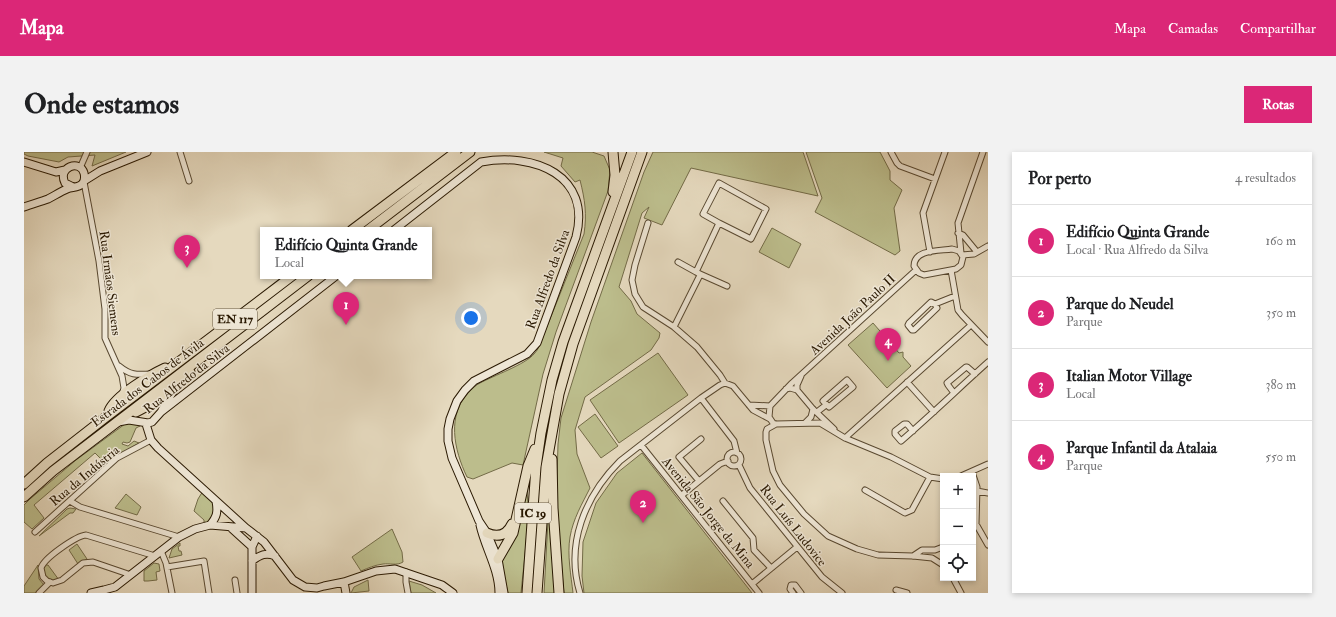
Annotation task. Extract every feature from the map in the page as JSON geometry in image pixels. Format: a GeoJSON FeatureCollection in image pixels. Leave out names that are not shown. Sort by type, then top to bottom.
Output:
{"type":"FeatureCollection","features":[{"type":"Feature","properties":{"kind":"highway"},"geometry":{"type":"LineString","coordinates":[[356,227],[456,152]]}},
{"type":"Feature","properties":{"kind":"highway"},"geometry":{"type":"LineString","coordinates":[[372,227],[470,152]]}},
{"type":"Feature","properties":{"kind":"highway"},"geometry":{"type":"LineString","coordinates":[[608,152],[614,162]]}},
{"type":"Feature","properties":{"kind":"highway"},"geometry":{"type":"LineString","coordinates":[[611,207],[615,175],[613,152]]}},
{"type":"Feature","properties":{"kind":"highway","name":"IC 19"},"geometry":{"type":"LineString","coordinates":[[527,593],[536,467],[541,433],[552,380],[563,342],[632,152]]}},
{"type":"Feature","properties":{"kind":"highway","name":"IC 19"},"geometry":{"type":"LineString","coordinates":[[537,593],[546,467],[559,394],[573,344],[643,153]]}},
{"type":"Feature","properties":{"kind":"highway","name":"Estrada dos Cabos de Ávila"},"geometry":{"type":"LineString","coordinates":[[24,484],[47,463],[106,417],[288,279]]}},
{"type":"Feature","properties":{"kind":"highway","name":"Estrada dos Cabos de Ávila"},"geometry":{"type":"LineString","coordinates":[[24,496],[53,470],[304,279]]}},
{"type":"Feature","properties":{"kind":"highway"},"geometry":{"type":"LineString","coordinates":[[115,422],[154,403],[176,386],[194,368],[203,356]]}},
{"type":"Feature","properties":{"kind":"highway"},"geometry":{"type":"LineString","coordinates":[[106,417],[110,408],[120,398],[152,374],[179,362]]}},
{"type":"Feature","properties":{"kind":"highway"},"geometry":{"type":"LineString","coordinates":[[498,559],[513,533],[528,466],[541,433]]}},
{"type":"Feature","properties":{"kind":"highway"},"geometry":{"type":"LineString","coordinates":[[550,438],[559,593]]}},
{"type":"Feature","properties":{"kind":"highway"},"geometry":{"type":"LineString","coordinates":[[487,533],[498,536],[506,533],[509,530],[517,512]]}},
{"type":"Feature","properties":{"kind":"street"},"geometry":{"type":"LineString","coordinates":[[84,181],[85,174],[82,169],[86,152]]}},
{"type":"Feature","properties":{"kind":"street"},"geometry":{"type":"LineString","coordinates":[[24,207],[79,186],[100,171],[147,152]]}},
{"type":"Feature","properties":{"kind":"street"},"geometry":{"type":"LineString","coordinates":[[180,152],[189,181]]}},
{"type":"Feature","properties":{"kind":"street"},"geometry":{"type":"LineString","coordinates":[[891,152],[900,166],[935,179]]}},
{"type":"Feature","properties":{"kind":"street"},"geometry":{"type":"LineString","coordinates":[[930,252],[924,213],[945,152]]}},
{"type":"Feature","properties":{"kind":"street"},"geometry":{"type":"LineString","coordinates":[[983,152],[958,220],[958,233],[961,254],[963,260],[962,265],[951,270],[924,275],[916,270],[914,263],[920,254],[952,248],[961,254],[969,255],[988,246]]}},
{"type":"Feature","properties":{"kind":"street"},"geometry":{"type":"LineString","coordinates":[[398,227],[481,162],[493,156],[504,154],[530,155]]}},
{"type":"Feature","properties":{"kind":"street","name":"Rua Alfredo da Silva"},"geometry":{"type":"LineString","coordinates":[[504,593],[498,559],[487,533],[479,521],[452,458],[448,441],[448,429],[452,409],[465,390],[474,381],[527,354],[537,343],[578,229],[579,210],[573,189],[564,175],[557,168],[538,157]]}},
{"type":"Feature","properties":{"kind":"street"},"geometry":{"type":"LineString","coordinates":[[24,162],[56,172],[65,170],[74,165],[82,169],[100,171]]}},
{"type":"Feature","properties":{"kind":"street"},"geometry":{"type":"LineString","coordinates":[[65,170],[63,180],[67,185],[74,187]]}},
{"type":"Feature","properties":{"kind":"street","name":"Rua Irmãos Siemens"},"geometry":{"type":"LineString","coordinates":[[84,181],[93,228],[105,309],[105,338],[122,376],[124,388],[120,398]]}},
{"type":"Feature","properties":{"kind":"street"},"geometry":{"type":"LineString","coordinates":[[719,183],[766,209],[751,239],[720,223],[703,214],[719,183]]}},
{"type":"Feature","properties":{"kind":"street","name":"Rua Irmãos Siemens"},"geometry":{"type":"LineString","coordinates":[[74,187],[81,192],[87,201]]}},
{"type":"Feature","properties":{"kind":"street"},"geometry":{"type":"LineString","coordinates":[[648,223],[632,280],[634,294],[643,307],[674,327],[697,348],[725,383],[733,386],[758,414],[770,419],[776,424]]}},
{"type":"Feature","properties":{"kind":"street"},"geometry":{"type":"LineString","coordinates":[[674,327],[720,223]]}},
{"type":"Feature","properties":{"kind":"street"},"geometry":{"type":"LineString","coordinates":[[958,233],[963,235],[977,252]]}},
{"type":"Feature","properties":{"kind":"street"},"geometry":{"type":"LineString","coordinates":[[678,262],[727,286]]}},
{"type":"Feature","properties":{"kind":"street","name":"Avenida João Paulo II"},"geometry":{"type":"LineString","coordinates":[[786,389],[916,270]]}},
{"type":"Feature","properties":{"kind":"street"},"geometry":{"type":"LineString","coordinates":[[951,270],[958,310],[988,342]]}},
{"type":"Feature","properties":{"kind":"street","name":"Rua Alfredo da Silva"},"geometry":{"type":"LineString","coordinates":[[146,424],[152,422],[161,412],[332,279]]}},
{"type":"Feature","properties":{"kind":"street"},"geometry":{"type":"LineString","coordinates":[[936,304],[937,308],[914,330],[912,330],[908,325],[909,323],[931,302],[936,304],[955,296]]}},
{"type":"Feature","properties":{"kind":"street"},"geometry":{"type":"LineString","coordinates":[[845,438],[971,325]]}},
{"type":"Feature","properties":{"kind":"street"},"geometry":{"type":"LineString","coordinates":[[913,431],[907,424],[904,424],[895,431],[895,434],[901,441],[913,431],[934,412],[988,362]]}},
{"type":"Feature","properties":{"kind":"street"},"geometry":{"type":"LineString","coordinates":[[118,366],[127,372],[138,375],[152,374]]}},
{"type":"Feature","properties":{"kind":"street"},"geometry":{"type":"LineString","coordinates":[[954,393],[947,383],[966,367],[975,374]]}},
{"type":"Feature","properties":{"kind":"street","name":"Avenida João Paulo II"},"geometry":{"type":"LineString","coordinates":[[797,390],[797,385],[802,375]]}},
{"type":"Feature","properties":{"kind":"street"},"geometry":{"type":"LineString","coordinates":[[805,423],[815,410],[826,405],[829,408],[853,387],[847,380],[823,401],[826,405]]}},
{"type":"Feature","properties":{"kind":"street"},"geometry":{"type":"LineString","coordinates":[[907,382],[934,412]]}},
{"type":"Feature","properties":{"kind":"street"},"geometry":{"type":"LineString","coordinates":[[579,591],[575,558],[576,541],[581,521],[590,500],[610,471],[620,461],[701,398],[725,383]]}},
{"type":"Feature","properties":{"kind":"street"},"geometry":{"type":"LineString","coordinates":[[161,412],[176,386]]}},
{"type":"Feature","properties":{"kind":"street"},"geometry":{"type":"LineString","coordinates":[[770,419],[768,411],[770,406],[786,389],[790,388],[797,390],[815,410],[845,438]]}},
{"type":"Feature","properties":{"kind":"street"},"geometry":{"type":"LineString","coordinates":[[701,398],[734,441],[737,453],[741,457],[739,465],[732,466],[728,461]]}},
{"type":"Feature","properties":{"kind":"street"},"geometry":{"type":"LineString","coordinates":[[749,405],[770,406]]}},
{"type":"Feature","properties":{"kind":"street","name":"Rua da Indústria"},"geometry":{"type":"LineString","coordinates":[[115,422],[129,420],[146,424]]}},
{"type":"Feature","properties":{"kind":"street"},"geometry":{"type":"LineString","coordinates":[[146,424],[151,440],[158,448],[246,528],[257,536],[275,556],[293,580],[305,587],[317,588],[344,582],[383,569],[395,569],[442,585],[453,593]]}},
{"type":"Feature","properties":{"kind":"street"},"geometry":{"type":"LineString","coordinates":[[940,479],[930,477],[891,457],[845,438],[820,424],[776,424],[767,429],[765,436],[772,471],[780,485],[804,514],[828,536],[856,549],[878,555],[932,558],[940,563]]}},
{"type":"Feature","properties":{"kind":"street"},"geometry":{"type":"LineString","coordinates":[[699,481],[679,457],[702,439]]}},
{"type":"Feature","properties":{"kind":"street","name":"Rua da Indústria"},"geometry":{"type":"LineString","coordinates":[[35,532],[117,458],[151,440]]}},
{"type":"Feature","properties":{"kind":"street","name":"Avenida São Jorge da Mina"},"geometry":{"type":"LineString","coordinates":[[641,445],[759,593]]}},
{"type":"Feature","properties":{"kind":"street"},"geometry":{"type":"LineString","coordinates":[[728,461],[730,454],[737,453]]}},
{"type":"Feature","properties":{"kind":"street"},"geometry":{"type":"LineString","coordinates":[[682,495],[720,464],[728,461]]}},
{"type":"Feature","properties":{"kind":"street"},"geometry":{"type":"LineString","coordinates":[[975,509],[977,487],[972,472],[988,464]]}},
{"type":"Feature","properties":{"kind":"street","name":"Rua Luís Ludovice"},"geometry":{"type":"LineString","coordinates":[[739,465],[750,488],[822,577],[840,592]]}},
{"type":"Feature","properties":{"kind":"street"},"geometry":{"type":"LineString","coordinates":[[865,490],[905,512],[912,510],[930,477]]}},
{"type":"Feature","properties":{"kind":"street"},"geometry":{"type":"LineString","coordinates":[[977,491],[988,493]]}},
{"type":"Feature","properties":{"kind":"street"},"geometry":{"type":"LineString","coordinates":[[70,501],[80,507],[178,537]]}},
{"type":"Feature","properties":{"kind":"street"},"geometry":{"type":"LineString","coordinates":[[210,526],[216,518],[218,510],[216,501]]}},
{"type":"Feature","properties":{"kind":"street"},"geometry":{"type":"LineString","coordinates":[[724,501],[753,538],[754,550],[771,568]]}},
{"type":"Feature","properties":{"kind":"street","name":"Rua Alfredo da Silva"},"geometry":{"type":"LineString","coordinates":[[479,521],[482,535],[496,572],[499,593]]}},
{"type":"Feature","properties":{"kind":"street"},"geometry":{"type":"LineString","coordinates":[[90,593],[111,588],[131,575],[178,537],[195,529],[210,526],[246,528]]}},
{"type":"Feature","properties":{"kind":"street"},"geometry":{"type":"LineString","coordinates":[[230,527],[252,547]]}},
{"type":"Feature","properties":{"kind":"street"},"geometry":{"type":"LineString","coordinates":[[976,528],[988,545]]}},
{"type":"Feature","properties":{"kind":"street"},"geometry":{"type":"LineString","coordinates":[[131,575],[93,562],[84,563],[56,583],[50,582],[43,577],[41,568],[44,562],[81,535],[86,535],[155,556]]}},
{"type":"Feature","properties":{"kind":"street"},"geometry":{"type":"LineString","coordinates":[[252,593],[252,547],[257,536]]}},
{"type":"Feature","properties":{"kind":"street"},"geometry":{"type":"LineString","coordinates":[[752,584],[797,547]]}},
{"type":"Feature","properties":{"kind":"street"},"geometry":{"type":"LineString","coordinates":[[912,556],[922,550],[936,550],[940,548]]}},
{"type":"Feature","properties":{"kind":"street"},"geometry":{"type":"LineString","coordinates":[[161,551],[167,567],[172,593]]}},
{"type":"Feature","properties":{"kind":"street"},"geometry":{"type":"LineString","coordinates":[[252,561],[262,555],[270,554],[275,556]]}},
{"type":"Feature","properties":{"kind":"street","name":"Rua Alfredo da Silva"},"geometry":{"type":"LineString","coordinates":[[496,572],[498,559]]}},
{"type":"Feature","properties":{"kind":"street"},"geometry":{"type":"LineString","coordinates":[[167,567],[204,561],[209,593]]}},
{"type":"Feature","properties":{"kind":"street"},"geometry":{"type":"LineString","coordinates":[[406,572],[408,593]]}},
{"type":"Feature","properties":{"kind":"street"},"geometry":{"type":"LineString","coordinates":[[235,580],[237,593]]}},
{"type":"Feature","properties":{"kind":"street"},"geometry":{"type":"LineString","coordinates":[[955,581],[961,593]]}},
{"type":"Feature","properties":{"kind":"street"},"geometry":{"type":"LineString","coordinates":[[39,593],[50,582]]}},
{"type":"Feature","properties":{"kind":"street"},"geometry":{"type":"LineString","coordinates":[[344,582],[346,593]]}},
{"type":"Feature","properties":{"kind":"street"},"geometry":{"type":"LineString","coordinates":[[793,593],[790,589],[791,585],[794,585],[801,593]]}},
{"type":"Feature","properties":{"kind":"street"},"geometry":{"type":"LineString","coordinates":[[896,590],[907,593]]}},
{"type":"Feature","properties":{"kind":"green space"},"geometry":{"type":"Polygon","coordinates":[[[24,152],[126,152],[92,166],[95,155],[68,157],[59,162],[28,156],[24,154],[24,152]]]}},
{"type":"Feature","properties":{"kind":"green space"},"geometry":{"type":"Polygon","coordinates":[[[544,152],[592,152],[604,156],[610,170],[608,191],[556,332],[543,374],[523,465],[512,463],[473,479],[467,477],[462,466],[456,444],[455,421],[462,400],[476,386],[524,362],[536,352],[584,234],[585,207],[580,180],[575,182],[561,166],[563,158],[544,152]]]}},
{"type":"Feature","properties":{"kind":"green space"},"geometry":{"type":"Polygon","coordinates":[[[653,152],[803,152],[818,196],[691,168],[662,225],[644,218],[649,207],[642,213],[619,287],[631,301],[637,314],[660,333],[659,338],[651,350],[585,397],[575,430],[577,454],[590,488],[571,530],[569,558],[573,593],[564,593],[556,513],[558,444],[561,418],[591,322],[644,172],[653,152]]]}},
{"type":"Feature","properties":{"kind":"green space"},"geometry":{"type":"Polygon","coordinates":[[[806,152],[880,152],[890,171],[890,180],[902,190],[894,208],[900,251],[895,255],[815,212],[822,198],[806,152]]]}},
{"type":"Feature","properties":{"kind":"green space"},"geometry":{"type":"Polygon","coordinates":[[[772,228],[801,244],[789,268],[759,252],[772,228]]]}},
{"type":"Feature","properties":{"kind":"green space"},"geometry":{"type":"Polygon","coordinates":[[[873,323],[899,353],[903,352],[903,357],[911,366],[887,388],[848,345],[873,323]]]}},
{"type":"Feature","properties":{"kind":"green space"},"geometry":{"type":"Polygon","coordinates":[[[658,353],[688,395],[619,443],[590,400],[658,353]]]}},
{"type":"Feature","properties":{"kind":"green space"},"geometry":{"type":"Polygon","coordinates":[[[595,414],[618,446],[601,458],[578,427],[595,414]]]}},
{"type":"Feature","properties":{"kind":"green space"},"geometry":{"type":"Polygon","coordinates":[[[132,423],[140,426],[136,428],[130,442],[123,442],[122,444],[128,446],[134,441],[139,443],[112,459],[108,455],[103,461],[95,453],[34,505],[44,518],[32,529],[24,522],[24,505],[30,499],[76,460],[125,424],[132,423]]]}},
{"type":"Feature","properties":{"kind":"green space"},"geometry":{"type":"Polygon","coordinates":[[[642,453],[752,593],[584,593],[582,576],[583,542],[596,503],[617,473],[642,453]]]}},
{"type":"Feature","properties":{"kind":"green space"},"geometry":{"type":"Polygon","coordinates":[[[527,489],[527,527],[521,593],[508,593],[500,559],[527,489]]]}},
{"type":"Feature","properties":{"kind":"green space"},"geometry":{"type":"Polygon","coordinates":[[[203,491],[212,502],[214,508],[210,521],[204,522],[204,520],[194,511],[198,499],[203,491]]]}},
{"type":"Feature","properties":{"kind":"green space"},"geometry":{"type":"Polygon","coordinates":[[[126,494],[141,507],[137,515],[115,508],[126,494]]]}},
{"type":"Feature","properties":{"kind":"green space"},"geometry":{"type":"Polygon","coordinates":[[[67,509],[76,509],[73,513],[70,513],[39,536],[67,509]]]}},
{"type":"Feature","properties":{"kind":"green space"},"geometry":{"type":"Polygon","coordinates":[[[550,518],[556,593],[544,593],[548,521],[550,518]]]}},
{"type":"Feature","properties":{"kind":"green space"},"geometry":{"type":"Polygon","coordinates":[[[392,529],[402,552],[403,562],[398,564],[380,564],[361,571],[352,557],[392,529]]]}},
{"type":"Feature","properties":{"kind":"green space"},"geometry":{"type":"Polygon","coordinates":[[[180,543],[180,546],[178,546],[182,555],[169,558],[172,549],[180,543]]]}},
{"type":"Feature","properties":{"kind":"green space"},"geometry":{"type":"Polygon","coordinates":[[[77,544],[87,559],[78,564],[69,550],[77,544]]]}},
{"type":"Feature","properties":{"kind":"green space"},"geometry":{"type":"Polygon","coordinates":[[[154,563],[159,564],[160,571],[156,572],[157,580],[144,581],[144,571],[154,563]]]}},
{"type":"Feature","properties":{"kind":"green space"},"geometry":{"type":"Polygon","coordinates":[[[38,565],[39,579],[44,585],[37,593],[24,593],[24,586],[38,565]]]}},
{"type":"Feature","properties":{"kind":"green space"},"geometry":{"type":"Polygon","coordinates":[[[46,565],[48,565],[59,580],[51,581],[44,577],[43,569],[46,565]]]}},
{"type":"Feature","properties":{"kind":"green space"},"geometry":{"type":"Polygon","coordinates":[[[368,580],[369,591],[351,593],[354,587],[368,580]]]}},
{"type":"Feature","properties":{"kind":"green space"},"geometry":{"type":"Polygon","coordinates":[[[409,581],[422,585],[436,593],[411,593],[409,581]]]}},
{"type":"Feature","properties":{"kind":"place","name":"Italian Motor Village"},"geometry":{"type":"Point","coordinates":[187,268]}},
{"type":"Feature","properties":{"kind":"place","name":"Edifício Quinta Grande"},"geometry":{"type":"Point","coordinates":[346,325]}},
{"type":"Feature","properties":{"kind":"place","name":"Parque Infantil da Atalaia"},"geometry":{"type":"Point","coordinates":[888,361]}},
{"type":"Feature","properties":{"kind":"place","name":"Parque do Neudel"},"geometry":{"type":"Point","coordinates":[643,523]}}]}
